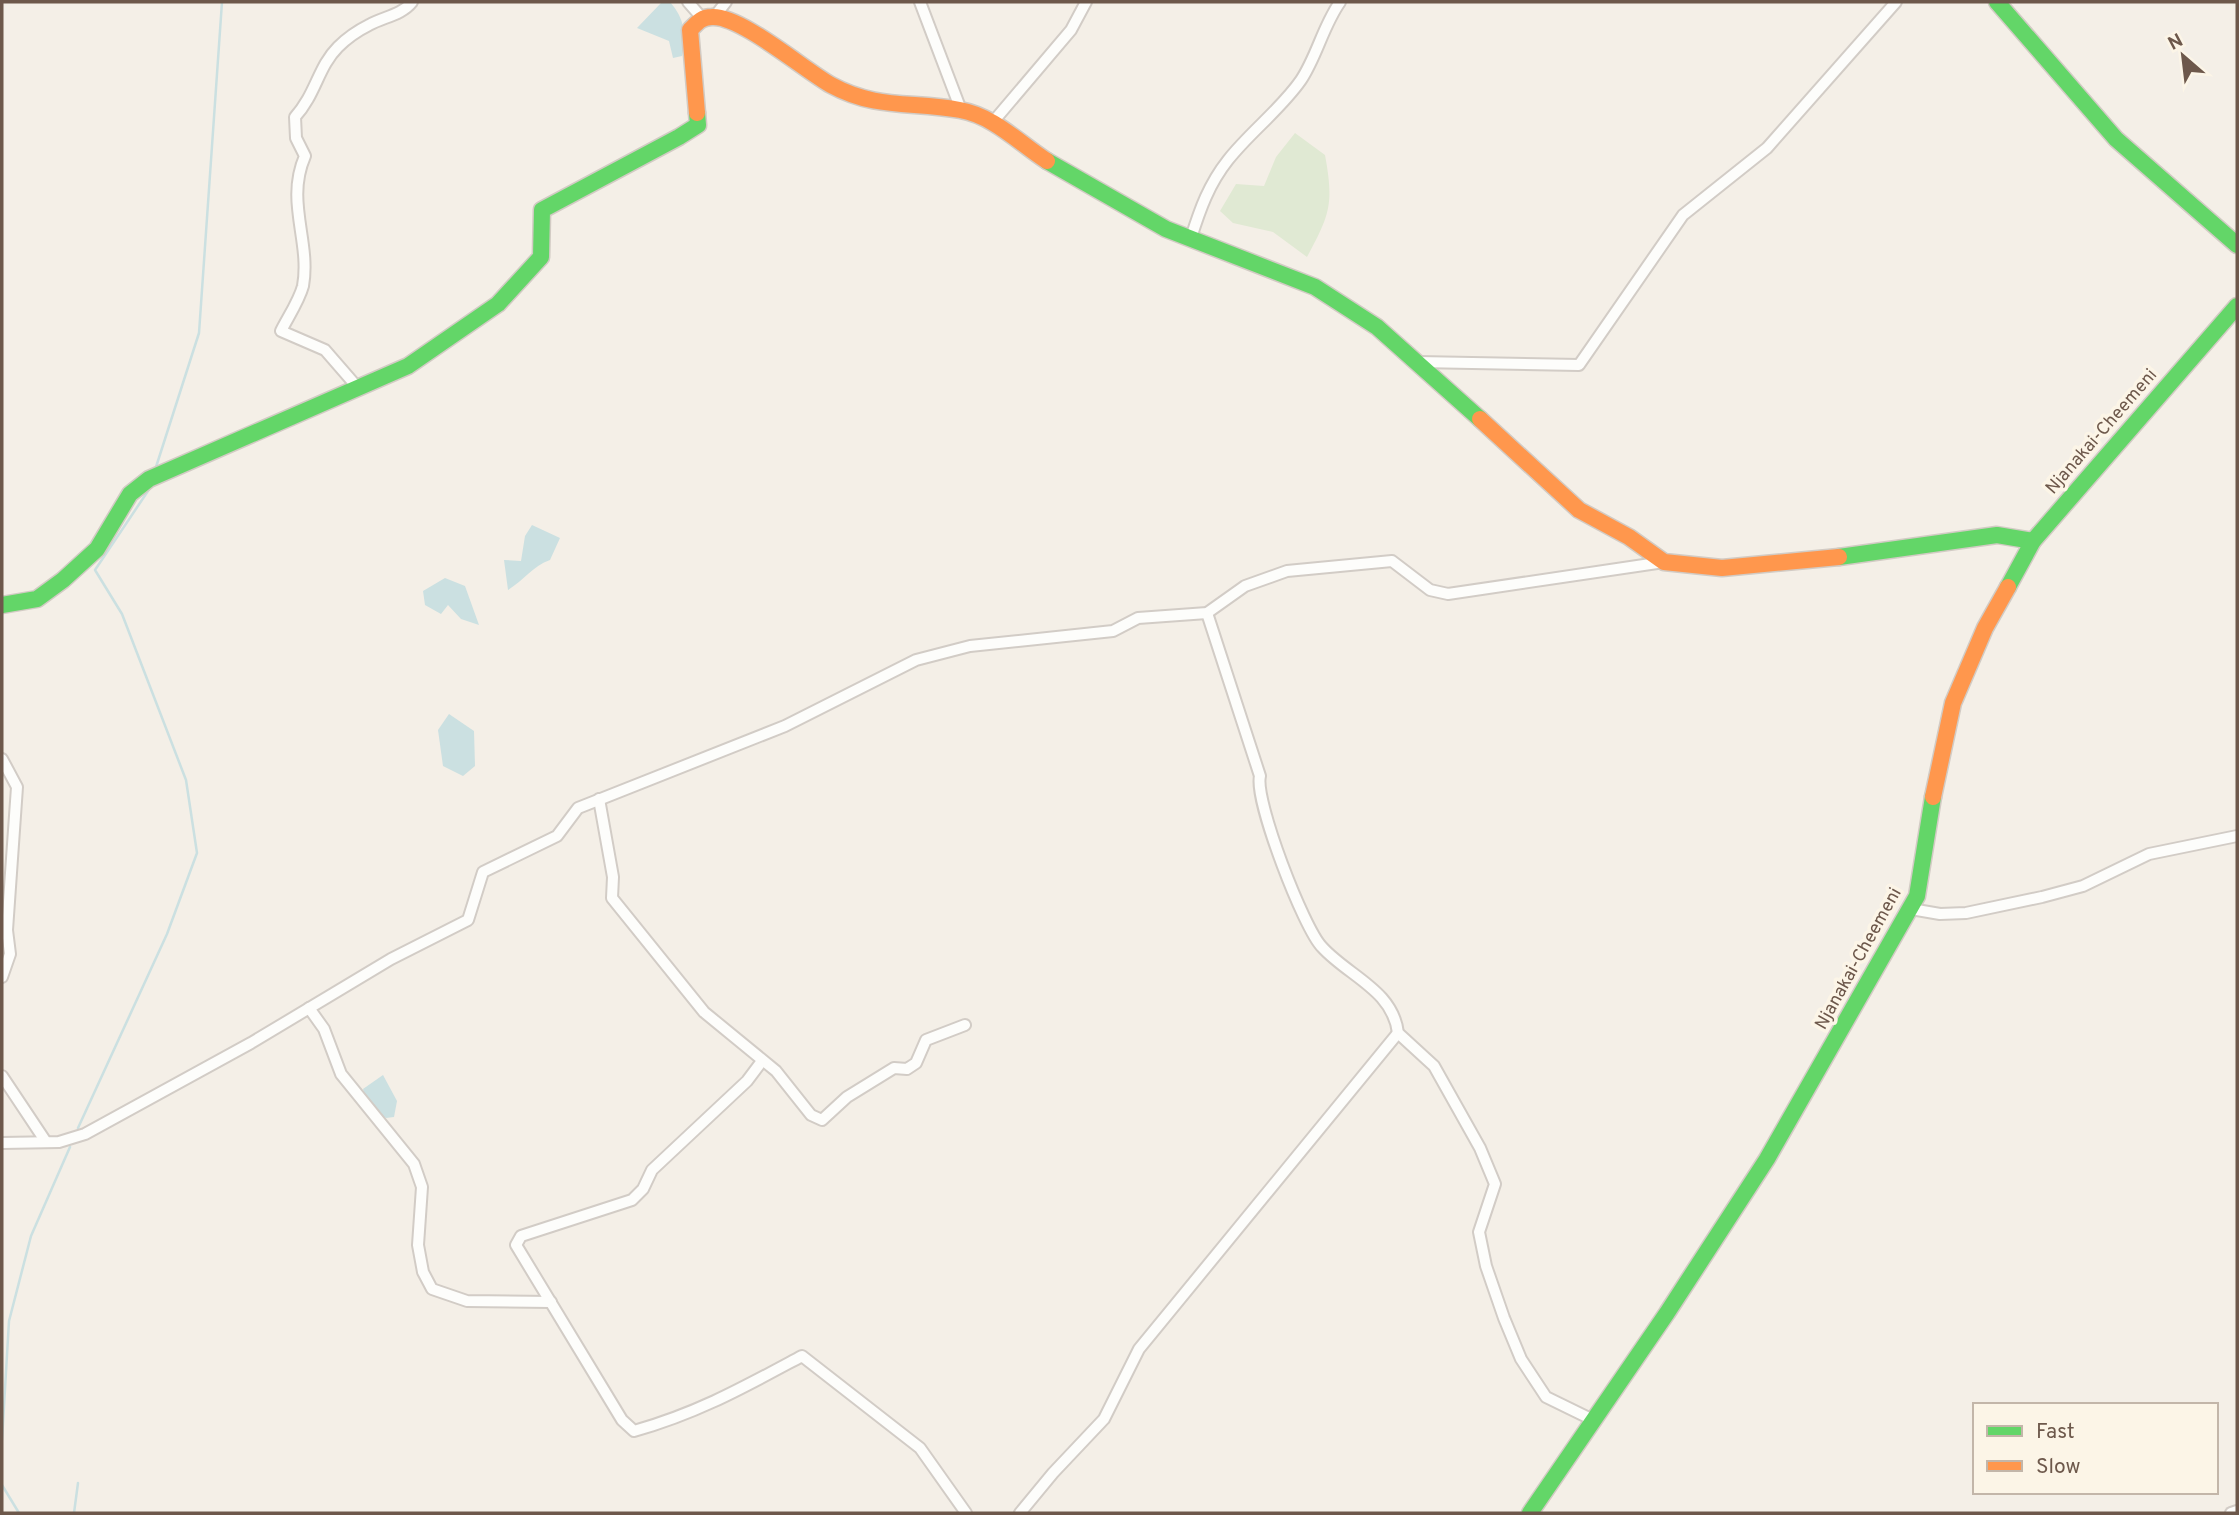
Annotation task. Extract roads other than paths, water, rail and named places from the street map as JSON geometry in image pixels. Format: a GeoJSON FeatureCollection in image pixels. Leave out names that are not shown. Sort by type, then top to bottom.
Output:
{"type":"FeatureCollection","features":[{"type":"Feature","properties":{"kind":"street"},"geometry":{"type":"LineString","coordinates":[[358,388],[325,350],[281,331],[303,287],[303,257],[296,209],[298,174],[305,156],[296,138],[295,117],[310,101],[321,71],[337,48],[369,25],[396,14],[412,2]]}},
{"type":"Feature","properties":{"kind":"street"},"geometry":{"type":"LineString","coordinates":[[688,2],[708,17],[736,23],[771,44],[804,69],[848,94],[890,105],[961,110],[993,122],[1044,159],[1166,229],[1315,287],[1377,327],[1562,491],[1579,510],[1629,537],[1664,562]]}},
{"type":"Feature","properties":{"kind":"street"},"geometry":{"type":"LineString","coordinates":[[2,605],[37,599],[63,580],[97,549],[130,494],[149,479],[408,366],[456,336],[498,304],[541,257],[542,210],[619,167],[669,145],[698,125],[690,30],[726,2]]}},
{"type":"Feature","properties":{"kind":"street"},"geometry":{"type":"LineString","coordinates":[[920,2],[961,110]]}},
{"type":"Feature","properties":{"kind":"street"},"geometry":{"type":"LineString","coordinates":[[993,122],[1071,30],[1086,2]]}},
{"type":"Feature","properties":{"kind":"street"},"geometry":{"type":"LineString","coordinates":[[1191,238],[1204,198],[1215,178],[1302,78],[1329,17],[1340,2]]}},
{"type":"Feature","properties":{"kind":"street"},"geometry":{"type":"LineString","coordinates":[[1418,362],[1579,365],[1683,215],[1766,148],[1896,2]]}},
{"type":"Feature","properties":{"kind":"street"},"geometry":{"type":"LineString","coordinates":[[1997,2],[2116,139],[2237,245]]}},
{"type":"Feature","properties":{"kind":"street","name":"Njanakai-Cheemeni"},"geometry":{"type":"LineString","coordinates":[[1531,1513],[1591,1419],[1667,1313],[1767,1158],[1910,909],[1922,879],[1931,805],[1954,703],[1985,628],[2033,541],[2237,306]]}},
{"type":"Feature","properties":{"kind":"street"},"geometry":{"type":"LineString","coordinates":[[2,1143],[60,1142],[85,1134],[391,959],[467,920],[483,872],[556,836],[578,808],[785,726],[916,660],[970,646],[1113,631],[1138,618],[1207,613],[1245,586],[1286,571],[1309,567],[1392,561],[1430,590],[1448,594],[1664,562],[1722,568],[1825,559],[1997,535],[2033,541]]}},
{"type":"Feature","properties":{"kind":"street"},"geometry":{"type":"LineString","coordinates":[[1207,613],[1260,776],[1257,785],[1268,831],[1320,946],[1388,1003],[1396,1019],[1398,1033],[1434,1066],[1480,1148],[1495,1184],[1479,1232],[1486,1266],[1521,1359],[1546,1397],[1591,1419]]}},
{"type":"Feature","properties":{"kind":"street"},"geometry":{"type":"LineString","coordinates":[[2,759],[17,787],[7,930],[10,954],[2,977]]}},
{"type":"Feature","properties":{"kind":"street"},"geometry":{"type":"LineString","coordinates":[[599,799],[613,877],[612,898],[704,1012],[776,1071],[811,1115],[822,1120],[846,1097],[882,1075],[894,1068],[907,1069],[916,1063],[926,1040],[965,1025]]}},
{"type":"Feature","properties":{"kind":"street"},"geometry":{"type":"LineString","coordinates":[[1910,909],[1940,914],[1966,913],[2042,897],[2083,886],[2149,854],[2237,836]]}},
{"type":"Feature","properties":{"kind":"street"},"geometry":{"type":"LineString","coordinates":[[309,1008],[324,1029],[341,1074],[414,1164],[422,1187],[418,1245],[423,1272],[432,1289],[467,1301],[551,1302]]}},
{"type":"Feature","properties":{"kind":"street"},"geometry":{"type":"LineString","coordinates":[[1020,1513],[1104,1419],[1139,1349],[1398,1033]]}},
{"type":"Feature","properties":{"kind":"street"},"geometry":{"type":"LineString","coordinates":[[762,1061],[747,1081],[652,1170],[643,1189],[632,1200],[521,1236],[516,1245],[622,1420],[634,1431],[676,1419],[732,1395],[802,1356],[920,1448],[966,1513]]}},
{"type":"Feature","properties":{"kind":"street"},"geometry":{"type":"LineString","coordinates":[[2,1076],[46,1142]]}},
{"type":"Feature","properties":{"kind":"street"},"geometry":{"type":"LineString","coordinates":[[2231,1513],[2237,1511]]}},
{"type":"Feature","properties":{"kind":"waterway"},"geometry":{"type":"LineString","coordinates":[[156,467],[199,333],[222,2]]}},
{"type":"Feature","properties":{"kind":"waterway"},"geometry":{"type":"LineString","coordinates":[[78,1128],[167,934],[197,853],[186,780],[122,614],[95,570],[150,488]]}},
{"type":"Feature","properties":{"kind":"waterway"},"geometry":{"type":"LineString","coordinates":[[2,1440],[9,1321],[31,1236],[70,1147]]}},
{"type":"Feature","properties":{"kind":"waterway"},"geometry":{"type":"LineString","coordinates":[[74,1513],[78,1483]]}},
{"type":"Feature","properties":{"kind":"waterway"},"geometry":{"type":"LineString","coordinates":[[2,1485],[19,1513]]}}]}
